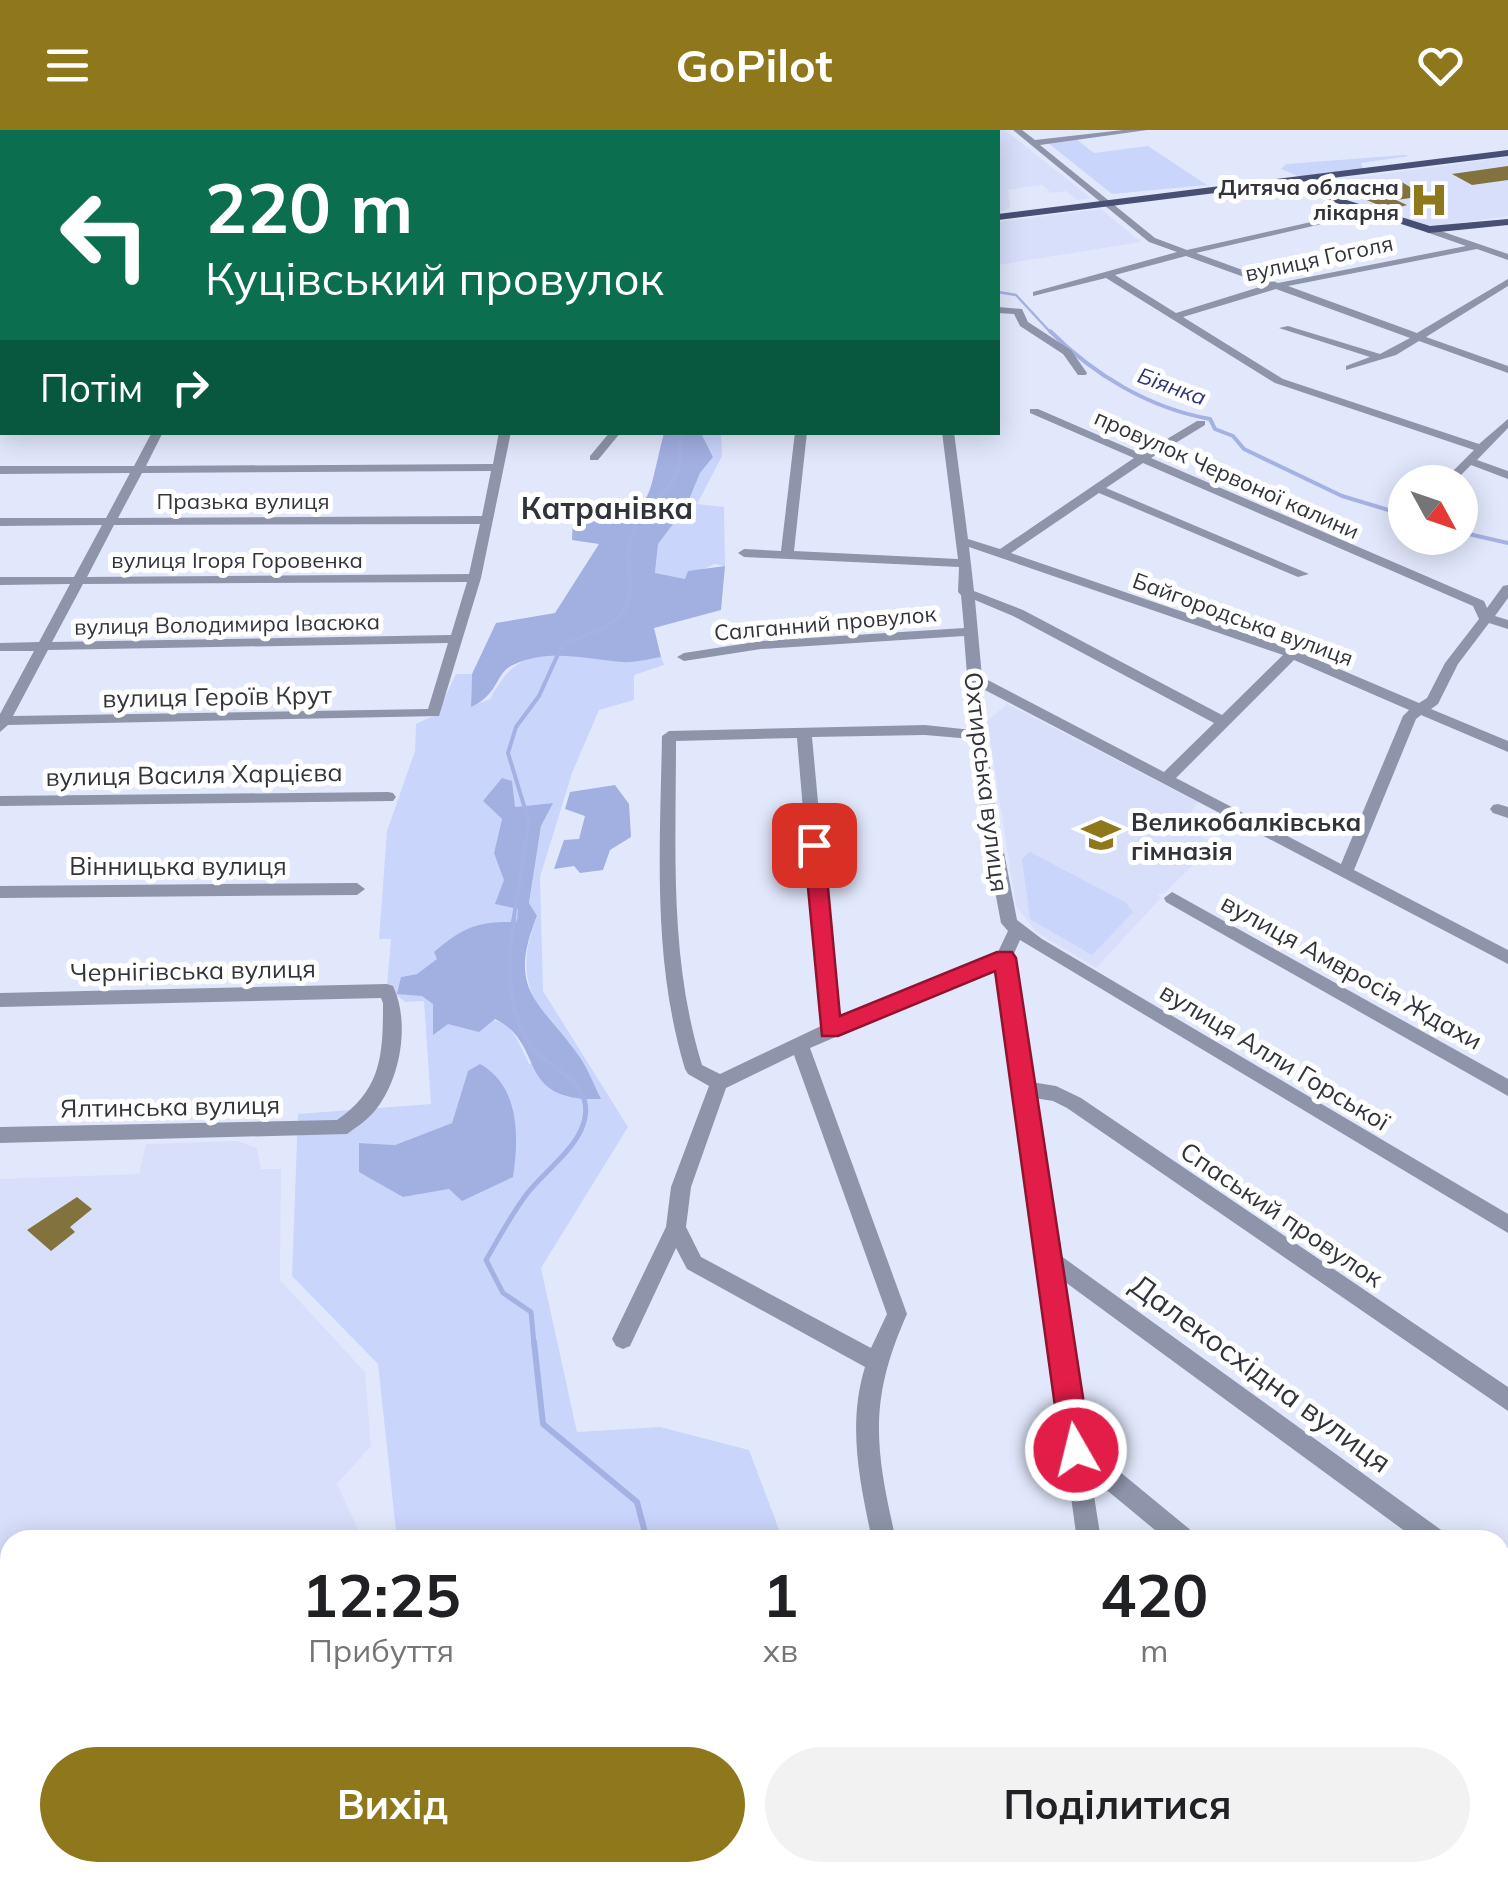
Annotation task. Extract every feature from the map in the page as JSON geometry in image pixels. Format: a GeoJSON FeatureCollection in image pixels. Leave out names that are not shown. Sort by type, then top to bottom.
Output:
{"type":"FeatureCollection","features":[{"type":"Feature","properties":{"kind":"main road"},"geometry":{"type":"LineString","coordinates":[[1000,217],[1508,153]]}},
{"type":"Feature","properties":{"kind":"main road"},"geometry":{"type":"LineString","coordinates":[[1273,183],[1429,230],[1508,222]]}},
{"type":"Feature","properties":{"kind":"street"},"geometry":{"type":"LineString","coordinates":[[1017,130],[1152,240],[1508,370]]}},
{"type":"Feature","properties":{"kind":"street"},"geometry":{"type":"LineString","coordinates":[[1033,143],[1142,130]]}},
{"type":"Feature","properties":{"kind":"street"},"geometry":{"type":"LineString","coordinates":[[1036,294],[1184,252],[1366,211]]}},
{"type":"Feature","properties":{"kind":"street"},"geometry":{"type":"LineString","coordinates":[[1429,230],[1508,257]]}},
{"type":"Feature","properties":{"kind":"street","name":"вулиця Гоголя"},"geometry":{"type":"LineString","coordinates":[[1174,318],[1273,286],[1475,247]]}},
{"type":"Feature","properties":{"kind":"street"},"geometry":{"type":"LineString","coordinates":[[1108,275],[1291,386],[1482,449]]}},
{"type":"Feature","properties":{"kind":"street"},"geometry":{"type":"LineString","coordinates":[[1350,368],[1419,338],[1508,282]]}},
{"type":"Feature","properties":{"kind":"street"},"geometry":{"type":"LineString","coordinates":[[1002,309],[1018,311],[1024,324],[1067,352],[1082,372]]}},
{"type":"Feature","properties":{"kind":"street"},"geometry":{"type":"LineString","coordinates":[[1284,328],[1380,357]]}},
{"type":"Feature","properties":{"kind":"street","name":"провулок Червоної калини"},"geometry":{"type":"LineString","coordinates":[[1034,411],[1139,460],[1479,604],[1483,616],[1508,626]]}},
{"type":"Feature","properties":{"kind":"street"},"geometry":{"type":"LineString","coordinates":[[1466,465],[1508,422]]}},
{"type":"Feature","properties":{"kind":"street"},"geometry":{"type":"LineString","coordinates":[[1003,553],[1139,460],[1201,424]]}},
{"type":"Feature","properties":{"kind":"street"},"geometry":{"type":"LineString","coordinates":[[1,723],[156,435]]}},
{"type":"Feature","properties":{"kind":"street"},"geometry":{"type":"LineString","coordinates":[[455,640],[475,578],[505,435]]}},
{"type":"Feature","properties":{"kind":"street"},"geometry":{"type":"LineString","coordinates":[[594,458],[613,435]]}},
{"type":"Feature","properties":{"kind":"street"},"geometry":{"type":"LineString","coordinates":[[787,554],[801,435]]}},
{"type":"Feature","properties":{"kind":"street","name":"Охтирська вулиця"},"geometry":{"type":"LineString","coordinates":[[948,435],[965,563],[978,735],[1005,915],[1016,931]]}},
{"type":"Feature","properties":{"kind":"street"},"geometry":{"type":"LineString","coordinates":[[1470,461],[1508,475]]}},
{"type":"Feature","properties":{"kind":"street"},"geometry":{"type":"LineString","coordinates":[[0,470],[500,467]]}},
{"type":"Feature","properties":{"kind":"street"},"geometry":{"type":"LineString","coordinates":[[1098,489],[1303,574]]}},
{"type":"Feature","properties":{"kind":"street","name":"Празька вулиця"},"geometry":{"type":"LineString","coordinates":[[0,522],[485,520]]}},
{"type":"Feature","properties":{"kind":"street","name":"Байгородська вулиця"},"geometry":{"type":"LineString","coordinates":[[960,540],[1292,654],[1508,747]]}},
{"type":"Feature","properties":{"kind":"street"},"geometry":{"type":"LineString","coordinates":[[744,554],[965,563]]}},
{"type":"Feature","properties":{"kind":"street","name":"вулиця Ігоря Горовенка"},"geometry":{"type":"LineString","coordinates":[[0,582],[475,578]]}},
{"type":"Feature","properties":{"kind":"street"},"geometry":{"type":"LineString","coordinates":[[1345,872],[1410,716],[1432,700],[1483,616],[1508,589]]}},
{"type":"Feature","properties":{"kind":"street"},"geometry":{"type":"LineString","coordinates":[[965,592],[1018,613],[1224,722]]}},
{"type":"Feature","properties":{"kind":"street","name":"Салганний провулок"},"geometry":{"type":"LineString","coordinates":[[684,657],[761,646],[970,632]]}},
{"type":"Feature","properties":{"kind":"street","name":"вулиця Володимира Івасюка"},"geometry":{"type":"LineString","coordinates":[[0,647],[455,640]]}},
{"type":"Feature","properties":{"kind":"street","name":"вулиця Героїв Крут"},"geometry":{"type":"LineString","coordinates":[[1,723],[434,713],[455,640]]}},
{"type":"Feature","properties":{"kind":"street"},"geometry":{"type":"LineString","coordinates":[[1166,779],[1292,654]]}},
{"type":"Feature","properties":{"kind":"street"},"geometry":{"type":"LineString","coordinates":[[972,678],[1508,958]]}},
{"type":"Feature","properties":{"kind":"street"},"geometry":{"type":"LineString","coordinates":[[719,1083],[694,1069],[682,1037],[673,978],[669,736],[925,730],[978,735]]}},
{"type":"Feature","properties":{"kind":"street"},"geometry":{"type":"LineString","coordinates":[[804,734],[830,1030]]}},
{"type":"Feature","properties":{"kind":"street","name":"вулиця Василя Харцієва"},"geometry":{"type":"LineString","coordinates":[[0,801],[388,797]]}},
{"type":"Feature","properties":{"kind":"street","name":"Вінницька вулиця"},"geometry":{"type":"LineString","coordinates":[[0,892],[357,889]]}},
{"type":"Feature","properties":{"kind":"street","name":"вулиця Амвросія Ждахи"},"geometry":{"type":"LineString","coordinates":[[1172,898],[1508,1088]]}},
{"type":"Feature","properties":{"kind":"street"},"geometry":{"type":"LineString","coordinates":[[1016,931],[1004,958],[1088,1530]]}},
{"type":"Feature","properties":{"kind":"street","name":"вулиця Алли Горської"},"geometry":{"type":"LineString","coordinates":[[1016,931],[1508,1224]]}},
{"type":"Feature","properties":{"kind":"street"},"geometry":{"type":"LineString","coordinates":[[623,1339],[676,1228],[681,1187],[719,1083],[830,1030],[1004,958]]}},
{"type":"Feature","properties":{"kind":"street","name":"Чернігівська вулиця"},"geometry":{"type":"LineString","coordinates":[[0,1000],[387,991],[392,1004],[392,1026],[380,1096],[366,1114],[340,1128]]}},
{"type":"Feature","properties":{"kind":"street"},"geometry":{"type":"LineString","coordinates":[[800,1046],[898,1314],[874,1361],[863,1423],[882,1530]]}},
{"type":"Feature","properties":{"kind":"street","name":"Спаський провулок"},"geometry":{"type":"LineString","coordinates":[[1020,1088],[1056,1094],[1074,1103],[1508,1400]]}},
{"type":"Feature","properties":{"kind":"street","name":"Ялтинська вулиця"},"geometry":{"type":"LineString","coordinates":[[0,1135],[340,1128]]}},
{"type":"Feature","properties":{"kind":"street"},"geometry":{"type":"LineString","coordinates":[[676,1228],[694,1262],[874,1361]]}},
{"type":"Feature","properties":{"kind":"street","name":"Далекосхідна вулиця"},"geometry":{"type":"LineString","coordinates":[[1048,1258],[1422,1530]]}},
{"type":"Feature","properties":{"kind":"street"},"geometry":{"type":"LineString","coordinates":[[1076,1450],[1173,1530]]}},
{"type":"Feature","properties":{"kind":"shaded area"},"geometry":{"type":"Polygon","coordinates":[[[1000,130],[1091,198],[1077,200],[1066,191],[1051,193],[1042,185],[1033,186],[1008,190],[1010,208],[1000,211],[1000,130]]]}},
{"type":"Feature","properties":{"kind":"shaded area"},"geometry":{"type":"Polygon","coordinates":[[[1076,139],[1094,153],[1148,146],[1207,185],[1112,194],[1047,142],[1076,139]]]}},
{"type":"Feature","properties":{"kind":"shaded area"},"geometry":{"type":"Polygon","coordinates":[[[1410,156],[1361,163],[1363,169],[1300,177],[1281,169],[1286,164],[1410,156]]]}},
{"type":"Feature","properties":{"kind":"shaded area","name":"Дитяча обласна лікарня"},"geometry":{"type":"Polygon","coordinates":[[[1508,157],[1508,216],[1431,227],[1303,185],[1508,157]]]}},
{"type":"Feature","properties":{"kind":"shaded area"},"geometry":{"type":"Polygon","coordinates":[[[1101,209],[1141,242],[1000,265],[1000,222],[1101,209]]]}},
{"type":"Feature","properties":{"kind":"shaded area"},"geometry":{"type":"Polygon","coordinates":[[[664,435],[702,435],[713,457],[700,473],[686,507],[658,544],[655,573],[685,579],[688,571],[725,566],[721,610],[654,628],[661,657],[627,662],[553,656],[513,665],[487,696],[471,707],[472,674],[496,623],[555,613],[599,544],[572,540],[573,519],[634,509],[649,492],[664,435]]]}},
{"type":"Feature","properties":{"kind":"shaded area"},"geometry":{"type":"Polygon","coordinates":[[[702,435],[721,435],[722,456],[697,504],[724,507],[725,566],[714,564],[686,579],[655,574],[658,544],[686,507],[700,473],[713,457],[702,435]]]}},
{"type":"Feature","properties":{"kind":"shaded area"},"geometry":{"type":"Polygon","coordinates":[[[590,655],[623,662],[661,657],[664,665],[634,675],[634,700],[599,710],[572,773],[540,877],[543,991],[628,1127],[541,1268],[577,1432],[660,1427],[749,1450],[779,1530],[396,1530],[378,1364],[292,1276],[298,1114],[431,1104],[424,1001],[405,1002],[387,986],[391,939],[379,939],[387,831],[415,751],[416,724],[437,714],[456,674],[472,674],[471,706],[490,699],[500,682],[520,663],[542,657],[590,655]],[[490,797],[484,802],[502,819],[494,853],[519,909],[517,923],[493,923],[463,932],[435,952],[438,959],[417,974],[401,977],[434,1005],[448,1024],[491,1020],[507,1026],[529,1064],[579,1056],[540,1008],[527,977],[526,959],[537,917],[529,904],[541,826],[552,803],[514,807],[490,797]],[[468,1071],[452,1123],[395,1145],[359,1143],[403,1197],[449,1189],[468,1071]]]}},
{"type":"Feature","properties":{"kind":"shaded area","name":"Великобалківська гімназія"},"geometry":{"type":"Polygon","coordinates":[[[1007,704],[1198,802],[1181,826],[1214,844],[1166,892],[1158,895],[1161,898],[1096,968],[1035,931],[1016,906],[987,721],[1007,704]]]}},
{"type":"Feature","properties":{"kind":"shaded area"},"geometry":{"type":"Polygon","coordinates":[[[502,778],[512,781],[515,807],[553,803],[541,826],[529,903],[537,916],[528,942],[526,979],[540,1008],[582,1061],[601,1099],[573,1097],[542,1082],[521,1042],[495,1019],[479,1032],[448,1024],[433,1035],[433,1004],[422,996],[397,994],[401,977],[417,974],[437,959],[434,952],[454,936],[482,924],[517,922],[518,909],[495,904],[504,880],[494,853],[502,819],[483,801],[502,778]]]}},
{"type":"Feature","properties":{"kind":"shaded area"},"geometry":{"type":"Polygon","coordinates":[[[615,785],[629,804],[631,837],[610,850],[603,870],[580,873],[574,866],[554,869],[564,840],[579,839],[585,816],[565,809],[570,792],[615,785]]]}},
{"type":"Feature","properties":{"kind":"shaded area"},"geometry":{"type":"Polygon","coordinates":[[[1030,852],[1125,902],[1133,912],[1092,955],[1030,919],[1022,859],[1030,852]]]}},
{"type":"Feature","properties":{"kind":"shaded area"},"geometry":{"type":"Polygon","coordinates":[[[480,1064],[503,1085],[510,1099],[516,1130],[513,1177],[462,1201],[449,1189],[403,1197],[359,1172],[359,1143],[395,1145],[452,1123],[468,1071],[480,1064]]]}},
{"type":"Feature","properties":{"kind":"shaded area"},"geometry":{"type":"Polygon","coordinates":[[[238,1141],[257,1148],[261,1169],[281,1169],[280,1280],[365,1372],[371,1446],[337,1484],[358,1530],[0,1530],[0,1179],[139,1174],[146,1144],[238,1141]]]}},
{"type":"Feature","properties":{"kind":"building"},"geometry":{"type":"Polygon","coordinates":[[[1508,166],[1508,180],[1472,185],[1452,174],[1508,166]]]}},
{"type":"Feature","properties":{"kind":"building"},"geometry":{"type":"Polygon","coordinates":[[[1400,181],[1425,196],[1396,200],[1407,205],[1390,210],[1348,192],[1354,191],[1349,188],[1400,181]]]}},
{"type":"Feature","properties":{"kind":"building"},"geometry":{"type":"Polygon","coordinates":[[[77,1197],[92,1209],[70,1227],[75,1232],[51,1251],[27,1230],[77,1197]]]}},
{"type":"Feature","properties":{"kind":"waterway","name":"Біянка"},"geometry":{"type":"LineString","coordinates":[[1000,292],[1016,295],[1052,334]]}},
{"type":"Feature","properties":{"kind":"waterway","name":"Біянка"},"geometry":{"type":"LineString","coordinates":[[1050,331],[1085,362],[1144,398],[1210,419],[1215,429],[1233,436],[1244,449],[1342,496],[1388,510]]}},
{"type":"Feature","properties":{"kind":"waterway"},"geometry":{"type":"LineString","coordinates":[[513,923],[529,822],[508,753],[516,727],[539,696],[563,643],[605,627],[624,610],[630,593],[630,541],[644,513],[677,472],[680,435]]}},
{"type":"Feature","properties":{"kind":"waterway","name":"Біянка"},"geometry":{"type":"LineString","coordinates":[[1478,536],[1508,543]]}},
{"type":"Feature","properties":{"kind":"waterway"},"geometry":{"type":"LineString","coordinates":[[514,920],[510,968],[517,1017],[531,1046],[579,1089],[586,1114],[576,1139],[526,1195],[486,1260],[503,1293],[531,1312],[534,1344]]}},
{"type":"Feature","properties":{"kind":"waterway"},"geometry":{"type":"LineString","coordinates":[[534,1342],[543,1424],[637,1502],[644,1530]]}},
{"type":"Feature","properties":{"kind":"place","name":"Дитяча обласна лікарня"},"geometry":{"type":"Point","coordinates":[1429,200]}},
{"type":"Feature","properties":{"kind":"place","name":"Великобалківська гімназія"},"geometry":{"type":"Point","coordinates":[1101,835]}},
{"type":"Feature","properties":{"kind":"district","name":"Катранівка"},"geometry":{"type":"Point","coordinates":[607,508]}},
{"type":"Feature","properties":{"kind":"route"},"geometry":{"type":"LineString","coordinates":[[814,845],[830,1030],[1004,958],[1076,1450]]}}]}
